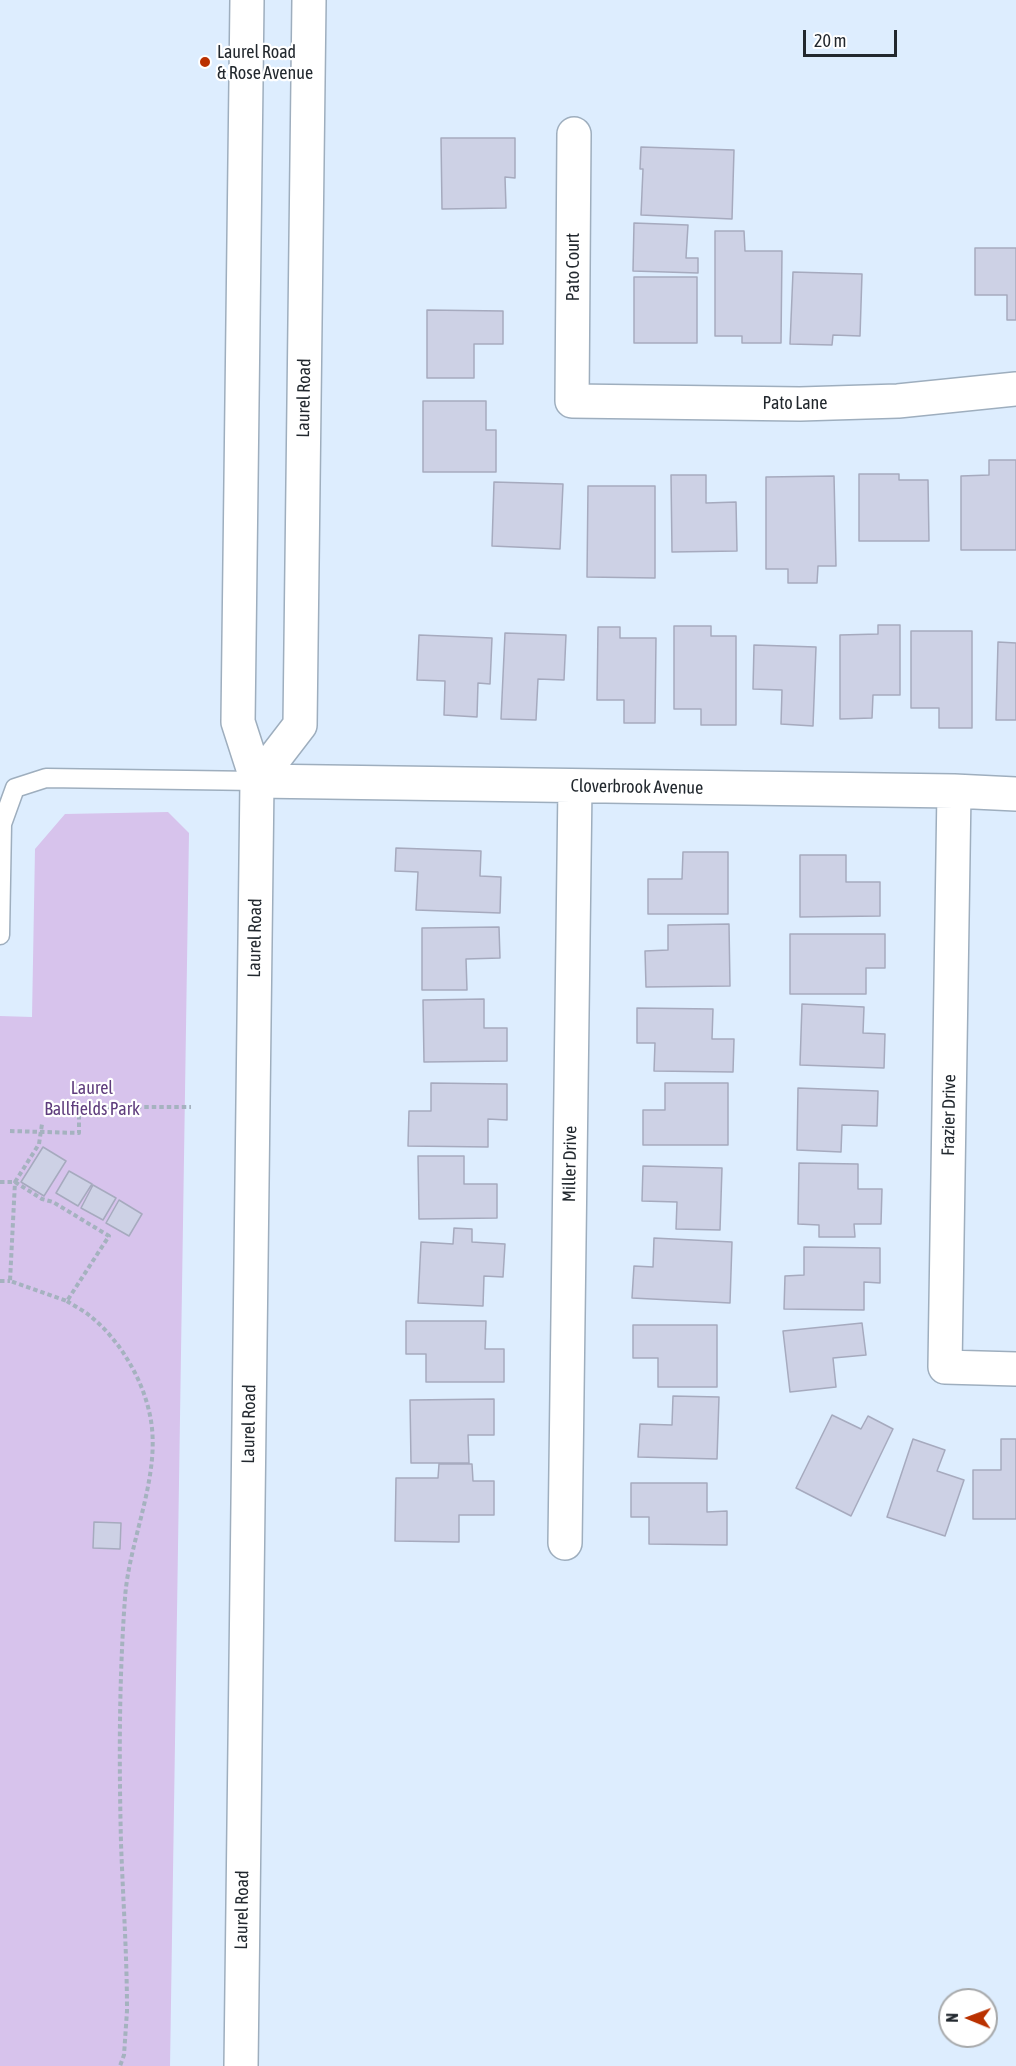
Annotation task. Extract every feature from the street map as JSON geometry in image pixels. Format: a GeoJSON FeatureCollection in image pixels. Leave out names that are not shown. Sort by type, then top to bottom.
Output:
{"type":"FeatureCollection","features":[{"type":"Feature","properties":{"kind":"street","name":"Laurel Road"},"geometry":{"type":"LineString","coordinates":[[241,2066],[257,781],[238,722],[247,0]]}},
{"type":"Feature","properties":{"kind":"street","name":"Laurel Road"},"geometry":{"type":"LineString","coordinates":[[257,781],[300,725],[309,0]]}},
{"type":"Feature","properties":{"kind":"street","name":"Pato Court"},"geometry":{"type":"LineString","coordinates":[[572,401],[574,134]]}},
{"type":"Feature","properties":{"kind":"street","name":"Pato Lane"},"geometry":{"type":"LineString","coordinates":[[572,401],[831,403],[898,401],[1016,389]]}},
{"type":"Feature","properties":{"kind":"street","name":"Cloverbrook Avenue"},"geometry":{"type":"LineString","coordinates":[[257,781],[954,791],[1016,794]]}},
{"type":"Feature","properties":{"kind":"street","name":"Miller Drive"},"geometry":{"type":"LineString","coordinates":[[565,1543],[575,786]]}},
{"type":"Feature","properties":{"kind":"street","name":"Frazier Drive"},"geometry":{"type":"LineString","coordinates":[[954,791],[945,1367],[1016,1369]]}},
{"type":"Feature","properties":{"kind":"lane"},"geometry":{"type":"LineString","coordinates":[[0,934],[2,824],[15,788],[46,778],[257,781]]}},
{"type":"Feature","properties":{"kind":"path"},"geometry":{"type":"LineString","coordinates":[[10,1131],[79,1133],[79,1111],[85,1107],[191,1107]]}},
{"type":"Feature","properties":{"kind":"path"},"geometry":{"type":"LineString","coordinates":[[10,1281],[15,1182],[39,1144],[42,1124]]}},
{"type":"Feature","properties":{"kind":"path"},"geometry":{"type":"LineString","coordinates":[[0,1182],[15,1182],[109,1236],[67,1301]]}},
{"type":"Feature","properties":{"kind":"path"},"geometry":{"type":"LineString","coordinates":[[0,1281],[10,1281],[67,1301],[90,1316],[118,1346],[138,1381],[149,1411],[153,1435],[147,1492],[129,1565],[125,1598],[120,1741],[128,2011],[124,2055],[120,2066]]}},
{"type":"Feature","properties":{"kind":"green space","name":"Laurel Ballfields Park"},"geometry":{"type":"Polygon","coordinates":[[[168,812],[189,833],[170,2066],[0,2066],[0,1016],[32,1017],[35,849],[65,814],[168,812]]]}},
{"type":"Feature","properties":{"kind":"building"},"geometry":{"type":"Polygon","coordinates":[[[441,138],[515,138],[515,178],[505,177],[506,208],[442,209],[441,138]]]}},
{"type":"Feature","properties":{"kind":"building"},"geometry":{"type":"Polygon","coordinates":[[[641,147],[734,150],[732,219],[641,215],[643,169],[640,169],[641,147]]]}},
{"type":"Feature","properties":{"kind":"building"},"geometry":{"type":"Polygon","coordinates":[[[634,223],[688,225],[686,258],[698,258],[698,273],[633,271],[634,223]]]}},
{"type":"Feature","properties":{"kind":"building"},"geometry":{"type":"Polygon","coordinates":[[[715,231],[744,231],[745,251],[782,251],[781,343],[742,343],[742,336],[715,336],[715,231]]]}},
{"type":"Feature","properties":{"kind":"building"},"geometry":{"type":"Polygon","coordinates":[[[975,248],[1016,248],[1016,320],[1007,320],[1007,295],[975,295],[975,248]]]}},
{"type":"Feature","properties":{"kind":"building"},"geometry":{"type":"Polygon","coordinates":[[[793,272],[862,274],[860,336],[833,335],[832,345],[790,344],[793,272]]]}},
{"type":"Feature","properties":{"kind":"building"},"geometry":{"type":"Polygon","coordinates":[[[634,277],[697,277],[697,343],[634,343],[634,277]]]}},
{"type":"Feature","properties":{"kind":"building"},"geometry":{"type":"Polygon","coordinates":[[[427,310],[503,311],[503,344],[474,344],[474,378],[427,378],[427,310]]]}},
{"type":"Feature","properties":{"kind":"building"},"geometry":{"type":"Polygon","coordinates":[[[423,401],[486,401],[486,430],[496,430],[496,472],[423,472],[423,401]]]}},
{"type":"Feature","properties":{"kind":"building"},"geometry":{"type":"Polygon","coordinates":[[[989,460],[1016,460],[1016,550],[961,550],[961,476],[989,475],[989,460]]]}},
{"type":"Feature","properties":{"kind":"building"},"geometry":{"type":"Polygon","coordinates":[[[859,474],[899,474],[899,480],[928,480],[929,541],[859,541],[859,474]]]}},
{"type":"Feature","properties":{"kind":"building"},"geometry":{"type":"Polygon","coordinates":[[[671,475],[706,475],[706,503],[736,502],[737,551],[672,552],[671,475]]]}},
{"type":"Feature","properties":{"kind":"building"},"geometry":{"type":"Polygon","coordinates":[[[834,476],[836,566],[818,566],[817,583],[788,583],[788,569],[766,569],[766,477],[834,476]]]}},
{"type":"Feature","properties":{"kind":"building"},"geometry":{"type":"Polygon","coordinates":[[[494,482],[563,484],[560,549],[492,546],[494,482]]]}},
{"type":"Feature","properties":{"kind":"building"},"geometry":{"type":"Polygon","coordinates":[[[588,486],[655,486],[655,578],[587,577],[588,486]]]}},
{"type":"Feature","properties":{"kind":"building"},"geometry":{"type":"Polygon","coordinates":[[[878,625],[900,625],[900,695],[873,695],[872,718],[840,719],[840,635],[878,634],[878,625]]]}},
{"type":"Feature","properties":{"kind":"building"},"geometry":{"type":"Polygon","coordinates":[[[674,626],[711,626],[711,636],[736,636],[736,725],[701,725],[701,709],[674,709],[674,626]]]}},
{"type":"Feature","properties":{"kind":"building"},"geometry":{"type":"Polygon","coordinates":[[[598,627],[620,627],[620,638],[656,638],[655,723],[624,723],[624,700],[597,700],[598,627]]]}},
{"type":"Feature","properties":{"kind":"building"},"geometry":{"type":"Polygon","coordinates":[[[911,631],[972,631],[972,728],[939,728],[939,708],[911,708],[911,631]]]}},
{"type":"Feature","properties":{"kind":"building"},"geometry":{"type":"Polygon","coordinates":[[[505,633],[566,635],[564,680],[538,679],[536,720],[501,719],[505,633]]]}},
{"type":"Feature","properties":{"kind":"building"},"geometry":{"type":"Polygon","coordinates":[[[419,635],[492,638],[490,684],[478,683],[477,717],[444,715],[445,681],[417,680],[419,635]]]}},
{"type":"Feature","properties":{"kind":"building"},"geometry":{"type":"Polygon","coordinates":[[[998,642],[1016,643],[1016,720],[996,720],[998,642]]]}},
{"type":"Feature","properties":{"kind":"building"},"geometry":{"type":"Polygon","coordinates":[[[754,645],[816,647],[813,726],[781,724],[782,690],[753,689],[754,645]]]}},
{"type":"Feature","properties":{"kind":"building"},"geometry":{"type":"Polygon","coordinates":[[[396,848],[481,851],[480,876],[501,877],[500,913],[416,910],[418,872],[395,871],[396,848]]]}},
{"type":"Feature","properties":{"kind":"building"},"geometry":{"type":"Polygon","coordinates":[[[683,852],[728,852],[728,914],[648,914],[648,879],[682,879],[683,852]]]}},
{"type":"Feature","properties":{"kind":"building"},"geometry":{"type":"Polygon","coordinates":[[[800,855],[846,855],[846,882],[880,882],[880,916],[800,917],[800,855]]]}},
{"type":"Feature","properties":{"kind":"building"},"geometry":{"type":"Polygon","coordinates":[[[729,924],[730,986],[646,987],[645,951],[668,950],[668,925],[729,924]]]}},
{"type":"Feature","properties":{"kind":"building"},"geometry":{"type":"Polygon","coordinates":[[[499,927],[500,958],[466,959],[467,990],[422,990],[422,928],[499,927]]]}},
{"type":"Feature","properties":{"kind":"building"},"geometry":{"type":"Polygon","coordinates":[[[790,934],[885,934],[885,968],[866,968],[866,994],[790,994],[790,934]]]}},
{"type":"Feature","properties":{"kind":"building"},"geometry":{"type":"Polygon","coordinates":[[[484,999],[484,1028],[507,1028],[507,1061],[424,1062],[423,1000],[484,999]]]}},
{"type":"Feature","properties":{"kind":"building"},"geometry":{"type":"Polygon","coordinates":[[[802,1004],[864,1007],[863,1033],[885,1034],[884,1068],[800,1065],[802,1004]]]}},
{"type":"Feature","properties":{"kind":"building"},"geometry":{"type":"Polygon","coordinates":[[[637,1008],[713,1009],[712,1039],[734,1039],[733,1072],[654,1071],[655,1043],[637,1043],[637,1008]]]}},
{"type":"Feature","properties":{"kind":"building"},"geometry":{"type":"Polygon","coordinates":[[[431,1083],[507,1084],[507,1120],[488,1119],[488,1147],[408,1146],[409,1111],[431,1111],[431,1083]]]}},
{"type":"Feature","properties":{"kind":"building"},"geometry":{"type":"Polygon","coordinates":[[[665,1083],[728,1083],[728,1145],[643,1145],[643,1110],[665,1110],[665,1083]]]}},
{"type":"Feature","properties":{"kind":"building"},"geometry":{"type":"Polygon","coordinates":[[[798,1088],[878,1091],[877,1126],[842,1125],[841,1152],[797,1150],[798,1088]]]}},
{"type":"Feature","properties":{"kind":"building"},"geometry":{"type":"Polygon","coordinates":[[[43,1147],[66,1161],[44,1196],[21,1182],[43,1147]]]}},
{"type":"Feature","properties":{"kind":"building"},"geometry":{"type":"Polygon","coordinates":[[[418,1156],[464,1156],[464,1184],[497,1184],[497,1218],[419,1219],[418,1156]]]}},
{"type":"Feature","properties":{"kind":"building"},"geometry":{"type":"Polygon","coordinates":[[[799,1163],[858,1164],[858,1189],[882,1189],[881,1224],[854,1224],[855,1237],[819,1237],[819,1225],[798,1224],[799,1163]]]}},
{"type":"Feature","properties":{"kind":"building"},"geometry":{"type":"Polygon","coordinates":[[[643,1166],[722,1168],[720,1230],[676,1229],[677,1202],[642,1201],[643,1166]]]}},
{"type":"Feature","properties":{"kind":"building"},"geometry":{"type":"Polygon","coordinates":[[[69,1171],[92,1184],[78,1206],[56,1193],[69,1171]]]}},
{"type":"Feature","properties":{"kind":"building"},"geometry":{"type":"Polygon","coordinates":[[[93,1185],[116,1198],[103,1220],[81,1208],[93,1185]]]}},
{"type":"Feature","properties":{"kind":"building"},"geometry":{"type":"Polygon","coordinates":[[[119,1200],[142,1214],[129,1236],[106,1223],[119,1200]]]}},
{"type":"Feature","properties":{"kind":"building"},"geometry":{"type":"Polygon","coordinates":[[[454,1228],[472,1229],[472,1242],[505,1244],[503,1277],[484,1276],[483,1306],[418,1303],[421,1242],[453,1244],[454,1228]]]}},
{"type":"Feature","properties":{"kind":"building"},"geometry":{"type":"Polygon","coordinates":[[[654,1238],[732,1242],[730,1303],[632,1298],[634,1266],[653,1267],[654,1238]]]}},
{"type":"Feature","properties":{"kind":"building"},"geometry":{"type":"Polygon","coordinates":[[[804,1247],[880,1248],[880,1283],[864,1282],[864,1310],[784,1309],[785,1276],[804,1275],[804,1247]]]}},
{"type":"Feature","properties":{"kind":"building"},"geometry":{"type":"Polygon","coordinates":[[[406,1321],[486,1321],[485,1349],[504,1349],[504,1382],[426,1382],[426,1354],[406,1354],[406,1321]]]}},
{"type":"Feature","properties":{"kind":"building"},"geometry":{"type":"Polygon","coordinates":[[[862,1323],[866,1355],[833,1358],[836,1387],[790,1392],[783,1331],[862,1323]]]}},
{"type":"Feature","properties":{"kind":"building"},"geometry":{"type":"Polygon","coordinates":[[[633,1325],[717,1325],[717,1387],[658,1387],[658,1358],[633,1358],[633,1325]]]}},
{"type":"Feature","properties":{"kind":"building"},"geometry":{"type":"Polygon","coordinates":[[[673,1396],[719,1397],[717,1459],[638,1457],[640,1424],[672,1425],[673,1396]]]}},
{"type":"Feature","properties":{"kind":"building"},"geometry":{"type":"Polygon","coordinates":[[[494,1399],[494,1435],[468,1435],[469,1463],[411,1463],[410,1400],[494,1399]]]}},
{"type":"Feature","properties":{"kind":"building"},"geometry":{"type":"Polygon","coordinates":[[[832,1415],[861,1429],[868,1416],[893,1429],[851,1516],[796,1488],[832,1415]]]}},
{"type":"Feature","properties":{"kind":"building"},"geometry":{"type":"Polygon","coordinates":[[[913,1439],[945,1450],[937,1471],[964,1480],[945,1536],[887,1517],[913,1439]]]}},
{"type":"Feature","properties":{"kind":"building"},"geometry":{"type":"Polygon","coordinates":[[[1001,1439],[1016,1439],[1016,1519],[973,1519],[973,1470],[1001,1470],[1001,1439]]]}},
{"type":"Feature","properties":{"kind":"building"},"geometry":{"type":"Polygon","coordinates":[[[439,1464],[472,1464],[473,1481],[494,1481],[494,1515],[459,1515],[459,1542],[395,1541],[396,1478],[438,1478],[439,1464]]]}},
{"type":"Feature","properties":{"kind":"building"},"geometry":{"type":"Polygon","coordinates":[[[631,1483],[707,1483],[707,1512],[727,1511],[727,1545],[649,1544],[649,1517],[631,1517],[631,1483]]]}},
{"type":"Feature","properties":{"kind":"building"},"geometry":{"type":"Polygon","coordinates":[[[94,1522],[121,1523],[120,1549],[93,1548],[94,1522]]]}},
{"type":"Feature","properties":{"kind":"place","name":"Laurel Road & Rose Avenue"},"geometry":{"type":"Point","coordinates":[205,62]}}]}
